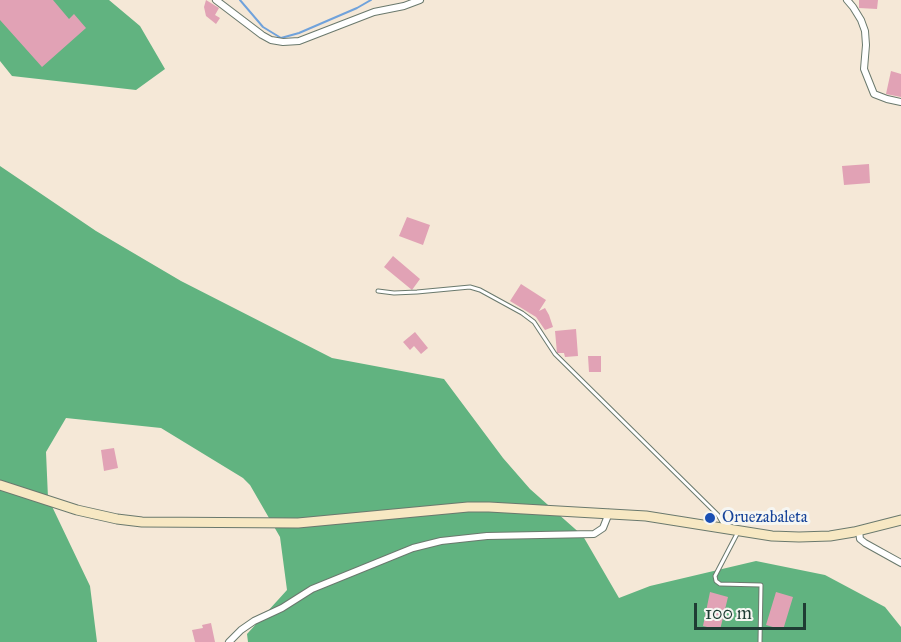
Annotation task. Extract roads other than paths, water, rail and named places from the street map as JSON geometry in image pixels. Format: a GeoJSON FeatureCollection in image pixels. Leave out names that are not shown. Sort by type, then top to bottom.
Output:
{"type":"FeatureCollection","features":[{"type":"Feature","properties":{"kind":"street"},"geometry":{"type":"LineString","coordinates":[[216,0],[262,35],[271,40],[283,42],[299,40],[374,12],[420,0]]}},
{"type":"Feature","properties":{"kind":"street"},"geometry":{"type":"LineString","coordinates":[[847,0],[861,20],[865,31],[864,69],[874,94],[901,102]]}},
{"type":"Feature","properties":{"kind":"street"},"geometry":{"type":"LineString","coordinates":[[0,485],[77,510],[142,522],[297,523],[468,507],[646,516],[772,536],[799,537],[830,536],[901,520]]}},
{"type":"Feature","properties":{"kind":"street"},"geometry":{"type":"LineString","coordinates":[[229,642],[254,621],[282,608],[312,589],[413,548],[441,541],[487,536],[594,534],[603,528],[609,513]]}},
{"type":"Feature","properties":{"kind":"street"},"geometry":{"type":"LineString","coordinates":[[858,531],[860,539],[865,543],[901,563]]}},
{"type":"Feature","properties":{"kind":"lane"},"geometry":{"type":"LineString","coordinates":[[378,291],[394,293],[471,287],[522,313],[534,322],[555,354],[718,515],[725,529]]}},
{"type":"Feature","properties":{"kind":"lane"},"geometry":{"type":"LineString","coordinates":[[739,531],[715,576],[716,581],[720,584],[761,585],[760,642]]}},
{"type":"Feature","properties":{"kind":"waterway"},"geometry":{"type":"LineString","coordinates":[[240,0],[263,27],[281,38],[299,33],[371,0]]}},
{"type":"Feature","properties":{"kind":"place","name":"Oruezabaleta"},"geometry":{"type":"Point","coordinates":[710,518]}}]}
